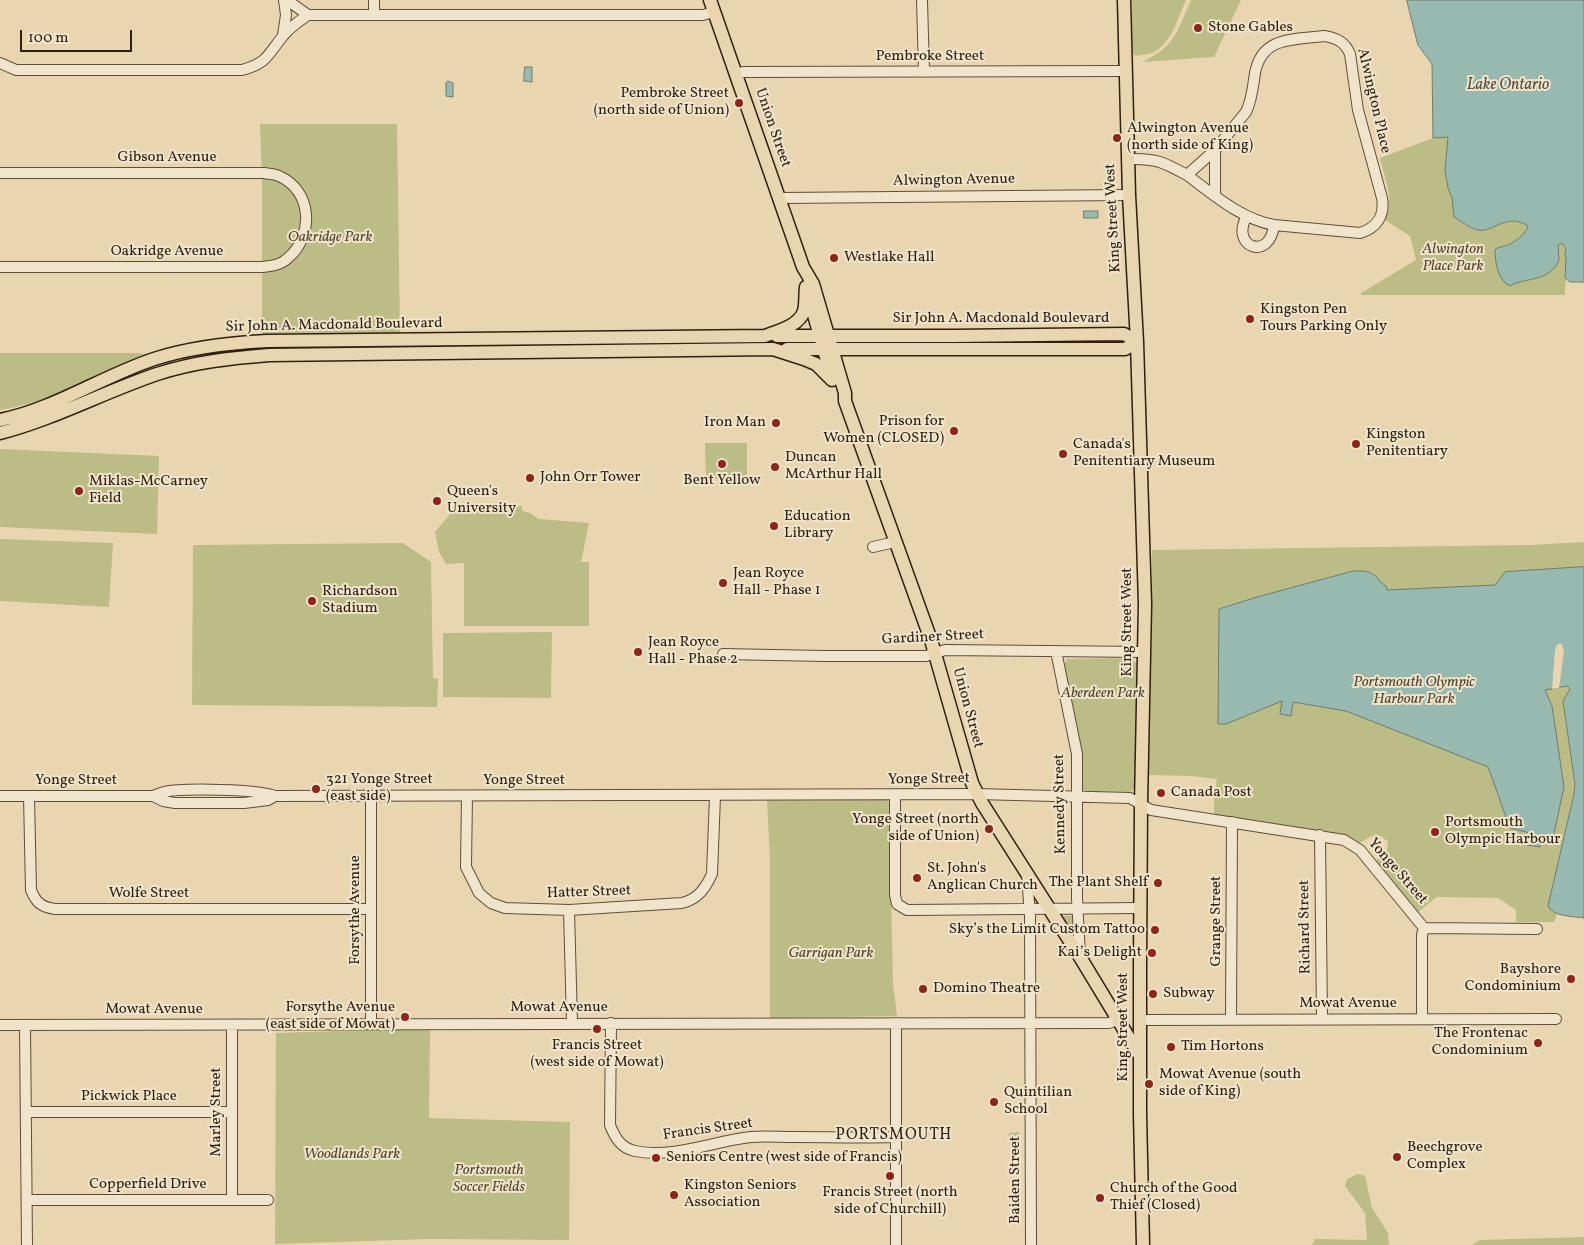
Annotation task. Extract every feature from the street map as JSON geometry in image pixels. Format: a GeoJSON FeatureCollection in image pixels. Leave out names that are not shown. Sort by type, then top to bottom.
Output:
{"type":"FeatureCollection","features":[{"type":"Feature","properties":{"kind":"main road","name":"King Street West"},"geometry":{"type":"LineString","coordinates":[[1124,0],[1129,195],[1144,534],[1145,652],[1140,908],[1143,1245]]}},
{"type":"Feature","properties":{"kind":"main road","name":"Union Street"},"geometry":{"type":"LineString","coordinates":[[712,6],[803,267],[806,287],[845,393],[845,401],[935,652],[967,770],[977,794],[1080,957],[1140,1057]]}},
{"type":"Feature","properties":{"kind":"main road","name":"Union Street"},"geometry":{"type":"LineString","coordinates":[[803,267],[813,284],[823,335]]}},
{"type":"Feature","properties":{"kind":"main road"},"geometry":{"type":"LineString","coordinates":[[765,336],[789,328],[800,317],[804,312],[806,287]]}},
{"type":"Feature","properties":{"kind":"main road","name":"Sir John A. Macdonald Boulevard"},"geometry":{"type":"LineString","coordinates":[[0,420],[35,409],[152,359],[186,350],[223,344],[267,341],[653,336],[1124,334],[1137,342],[1125,349],[772,349],[226,358],[156,374],[25,427],[0,433]]}},
{"type":"Feature","properties":{"kind":"main road"},"geometry":{"type":"LineString","coordinates":[[772,349],[804,358],[815,364],[832,380]]}},
{"type":"Feature","properties":{"kind":"main road","name":"Union Street"},"geometry":{"type":"LineString","coordinates":[[828,349],[832,380],[839,397],[845,401]]}},
{"type":"Feature","properties":{"kind":"main road","name":"Union Street"},"geometry":{"type":"LineString","coordinates":[[1106,1001],[1122,1015],[1130,1019],[1140,1020]]}},
{"type":"Feature","properties":{"kind":"street"},"geometry":{"type":"LineString","coordinates":[[283,36],[286,15],[285,0]]}},
{"type":"Feature","properties":{"kind":"street"},"geometry":{"type":"LineString","coordinates":[[285,0],[308,15],[374,16],[693,16],[703,15],[712,6]]}},
{"type":"Feature","properties":{"kind":"street"},"geometry":{"type":"LineString","coordinates":[[374,0],[374,16]]}},
{"type":"Feature","properties":{"kind":"street"},"geometry":{"type":"LineString","coordinates":[[922,0],[924,72]]}},
{"type":"Feature","properties":{"kind":"street"},"geometry":{"type":"LineString","coordinates":[[0,63],[16,70],[242,70],[256,66],[268,57],[283,36],[308,15]]}},
{"type":"Feature","properties":{"kind":"street","name":"Alwington Place"},"geometry":{"type":"LineString","coordinates":[[1128,160],[1155,160],[1163,162],[1247,216],[1274,225],[1360,233],[1373,227],[1382,214],[1382,198],[1358,110],[1352,62],[1347,47],[1333,37],[1324,36],[1280,42],[1269,47],[1261,56],[1257,66],[1246,112],[1216,150],[1187,176]]}},
{"type":"Feature","properties":{"kind":"street","name":"Pembroke Street"},"geometry":{"type":"LineString","coordinates":[[736,73],[1125,71]]}},
{"type":"Feature","properties":{"kind":"street"},"geometry":{"type":"LineString","coordinates":[[1216,150],[1216,195]]}},
{"type":"Feature","properties":{"kind":"street","name":"Gibson Avenue"},"geometry":{"type":"LineString","coordinates":[[0,173],[264,173],[280,177],[295,188],[302,197],[306,209],[306,220]]}},
{"type":"Feature","properties":{"kind":"street","name":"Alwington Avenue"},"geometry":{"type":"LineString","coordinates":[[779,198],[1129,195]]}},
{"type":"Feature","properties":{"kind":"street"},"geometry":{"type":"LineString","coordinates":[[1247,216],[1242,232],[1244,240],[1251,245],[1267,244],[1272,237],[1274,225]]}},
{"type":"Feature","properties":{"kind":"street","name":"Oakridge Avenue"},"geometry":{"type":"LineString","coordinates":[[0,267],[275,266],[288,258],[301,242],[306,220]]}},
{"type":"Feature","properties":{"kind":"street"},"geometry":{"type":"LineString","coordinates":[[873,547],[896,542]]}},
{"type":"Feature","properties":{"kind":"street","name":"Gardiner Street"},"geometry":{"type":"LineString","coordinates":[[723,654],[926,656],[944,650],[1145,652]]}},
{"type":"Feature","properties":{"kind":"street","name":"Kennedy Street"},"geometry":{"type":"LineString","coordinates":[[1056,651],[1077,754],[1080,957]]}},
{"type":"Feature","properties":{"kind":"street","name":"Yonge Street"},"geometry":{"type":"LineString","coordinates":[[0,796],[153,796],[164,792],[197,790],[261,792],[275,796],[895,796],[977,794],[1130,798],[1151,810],[1344,840],[1360,850],[1424,928],[1537,929]]}},
{"type":"Feature","properties":{"kind":"street","name":"Wolfe Street"},"geometry":{"type":"LineString","coordinates":[[29,796],[31,890],[34,899],[46,908],[370,909]]}},
{"type":"Feature","properties":{"kind":"street","name":"Forsythe Avenue"},"geometry":{"type":"LineString","coordinates":[[371,796],[371,1024]]}},
{"type":"Feature","properties":{"kind":"street","name":"Hatter Street"},"geometry":{"type":"LineString","coordinates":[[467,796],[466,867],[479,893],[491,903],[504,908],[569,910],[682,903],[691,901],[701,894],[712,874],[715,796]]}},
{"type":"Feature","properties":{"kind":"street"},"geometry":{"type":"LineString","coordinates":[[895,796],[895,895],[897,904],[906,910],[1140,908]]}},
{"type":"Feature","properties":{"kind":"street","name":"Grange Street"},"geometry":{"type":"LineString","coordinates":[[1231,1020],[1232,822]]}},
{"type":"Feature","properties":{"kind":"street","name":"Richard Street"},"geometry":{"type":"LineString","coordinates":[[1320,835],[1322,1020]]}},
{"type":"Feature","properties":{"kind":"street","name":"Baiden Street"},"geometry":{"type":"LineString","coordinates":[[1027,875],[1029,910],[1031,1245]]}},
{"type":"Feature","properties":{"kind":"street"},"geometry":{"type":"LineString","coordinates":[[569,910],[572,1023]]}},
{"type":"Feature","properties":{"kind":"street"},"geometry":{"type":"LineString","coordinates":[[1422,1019],[1422,935],[1424,928]]}},
{"type":"Feature","properties":{"kind":"street","name":"Mowat Avenue"},"geometry":{"type":"LineString","coordinates":[[1140,1020],[1556,1019]]}},
{"type":"Feature","properties":{"kind":"street","name":"Mowat Avenue"},"geometry":{"type":"LineString","coordinates":[[0,1025],[1110,1023],[1117,1020]]}},
{"type":"Feature","properties":{"kind":"street","name":"Francis Street"},"geometry":{"type":"LineString","coordinates":[[611,1023],[610,1125],[615,1137],[623,1147],[634,1151],[652,1153],[753,1137],[896,1137]]}},
{"type":"Feature","properties":{"kind":"street"},"geometry":{"type":"LineString","coordinates":[[896,1023],[896,1245]]}},
{"type":"Feature","properties":{"kind":"street"},"geometry":{"type":"LineString","coordinates":[[25,1025],[27,1245]]}},
{"type":"Feature","properties":{"kind":"street","name":"Marley Street"},"geometry":{"type":"LineString","coordinates":[[232,1025],[232,1200]]}},
{"type":"Feature","properties":{"kind":"street","name":"Pickwick Place"},"geometry":{"type":"LineString","coordinates":[[27,1112],[232,1112]]}},
{"type":"Feature","properties":{"kind":"street","name":"Copperfield Drive"},"geometry":{"type":"LineString","coordinates":[[27,1200],[268,1200]]}},
{"type":"Feature","properties":{"kind":"green space"},"geometry":{"type":"Polygon","coordinates":[[[1132,0],[1186,0],[1171,35],[1154,52],[1136,56],[1132,52],[1132,0]]]}},
{"type":"Feature","properties":{"kind":"green space"},"geometry":{"type":"Polygon","coordinates":[[[1191,0],[1241,0],[1214,57],[1142,62],[1162,50],[1174,37],[1191,0]]]}},
{"type":"Feature","properties":{"kind":"green space","name":"Oakridge Park"},"geometry":{"type":"Polygon","coordinates":[[[260,124],[397,124],[400,334],[262,337],[260,124]]]}},
{"type":"Feature","properties":{"kind":"green space","name":"Alwington Place Park"},"geometry":{"type":"Polygon","coordinates":[[[1449,137],[1445,170],[1452,198],[1454,217],[1476,230],[1484,230],[1514,221],[1528,226],[1524,234],[1499,248],[1497,254],[1498,268],[1510,286],[1547,273],[1555,260],[1558,244],[1562,243],[1566,254],[1565,295],[1361,295],[1361,293],[1416,260],[1410,236],[1385,220],[1388,212],[1389,197],[1380,158],[1433,138],[1449,137]]]}},
{"type":"Feature","properties":{"kind":"green space"},"geometry":{"type":"Polygon","coordinates":[[[0,353],[139,353],[150,355],[39,401],[0,410],[0,353]]]}},
{"type":"Feature","properties":{"kind":"green space"},"geometry":{"type":"Polygon","coordinates":[[[705,443],[747,443],[747,479],[706,479],[705,443]]]}},
{"type":"Feature","properties":{"kind":"green space","name":"Miklas-McCarney Field"},"geometry":{"type":"Polygon","coordinates":[[[0,449],[159,456],[157,534],[0,527],[0,449]]]}},
{"type":"Feature","properties":{"kind":"green space"},"geometry":{"type":"Polygon","coordinates":[[[522,506],[522,511],[530,513],[539,519],[589,523],[581,562],[589,562],[589,626],[464,626],[464,563],[446,564],[439,552],[435,532],[455,508],[522,506]]]}},
{"type":"Feature","properties":{"kind":"green space"},"geometry":{"type":"Polygon","coordinates":[[[0,539],[113,543],[109,607],[0,601],[0,539]]]}},
{"type":"Feature","properties":{"kind":"green space","name":"Portsmouth Olympic Harbour Park"},"geometry":{"type":"Polygon","coordinates":[[[1584,542],[1584,619],[1570,684],[1571,689],[1563,701],[1575,784],[1550,910],[1557,914],[1554,922],[1516,922],[1516,910],[1498,898],[1437,897],[1418,912],[1376,861],[1387,850],[1388,842],[1381,837],[1374,836],[1360,843],[1347,837],[1316,831],[1214,815],[1217,779],[1191,776],[1146,775],[1152,631],[1152,550],[1530,545],[1584,542]]]}},
{"type":"Feature","properties":{"kind":"green space","name":"Richardson Stadium"},"geometry":{"type":"Polygon","coordinates":[[[403,543],[431,562],[433,678],[438,679],[437,707],[192,705],[193,545],[403,543]]]}},
{"type":"Feature","properties":{"kind":"green space"},"geometry":{"type":"Polygon","coordinates":[[[552,632],[551,698],[443,697],[443,633],[552,632]]]}},
{"type":"Feature","properties":{"kind":"green space","name":"Aberdeen Park"},"geometry":{"type":"Polygon","coordinates":[[[1129,658],[1136,663],[1135,786],[1131,792],[1084,791],[1081,785],[1064,665],[1067,659],[1129,658]]]}},
{"type":"Feature","properties":{"kind":"green space","name":"Garrigan Park"},"geometry":{"type":"Polygon","coordinates":[[[767,800],[887,801],[889,803],[893,983],[897,1016],[770,1018],[770,859],[767,800]]]}},
{"type":"Feature","properties":{"kind":"green space"},"geometry":{"type":"Polygon","coordinates":[[[1064,916],[1073,916],[1073,933],[1071,933],[1062,919],[1064,916]]]}},
{"type":"Feature","properties":{"kind":"green space","name":"Woodlands Park"},"geometry":{"type":"Polygon","coordinates":[[[430,1028],[429,1118],[570,1122],[569,1240],[429,1239],[275,1244],[276,1033],[430,1028]]]}},
{"type":"Feature","properties":{"kind":"green space"},"geometry":{"type":"Polygon","coordinates":[[[1019,1132],[1019,1146],[1010,1146],[1009,1133],[1019,1132]]]}},
{"type":"Feature","properties":{"kind":"green space"},"geometry":{"type":"Polygon","coordinates":[[[1358,1174],[1365,1176],[1372,1208],[1388,1233],[1389,1245],[1312,1245],[1315,1239],[1367,1240],[1365,1213],[1345,1186],[1347,1179],[1358,1174]]]}},
{"type":"Feature","properties":{"kind":"green space"},"geometry":{"type":"Polygon","coordinates":[[[1584,1237],[1584,1245],[1472,1245],[1480,1240],[1584,1237]]]}},
{"type":"Feature","properties":{"kind":"water","name":"Lake Ontario"},"geometry":{"type":"Polygon","coordinates":[[[1407,0],[1584,0],[1584,282],[1570,282],[1565,278],[1566,256],[1564,254],[1566,252],[1562,243],[1558,245],[1559,260],[1550,272],[1544,276],[1510,286],[1506,284],[1500,276],[1495,250],[1516,241],[1528,226],[1513,221],[1489,229],[1478,230],[1469,227],[1454,217],[1452,198],[1445,170],[1448,137],[1433,138],[1432,64],[1418,45],[1407,0]]]}},
{"type":"Feature","properties":{"kind":"water"},"geometry":{"type":"Polygon","coordinates":[[[525,67],[532,67],[532,82],[524,81],[525,67]]]}},
{"type":"Feature","properties":{"kind":"water"},"geometry":{"type":"Polygon","coordinates":[[[448,81],[453,83],[453,97],[446,96],[446,83],[448,81]]]}},
{"type":"Feature","properties":{"kind":"water"},"geometry":{"type":"Polygon","coordinates":[[[1084,211],[1098,211],[1098,218],[1084,218],[1084,211]]]}},
{"type":"Feature","properties":{"kind":"water"},"geometry":{"type":"Polygon","coordinates":[[[1584,567],[1584,918],[1559,914],[1548,906],[1575,784],[1563,701],[1570,689],[1567,686],[1545,690],[1552,706],[1564,787],[1553,838],[1543,836],[1540,847],[1527,845],[1530,833],[1510,828],[1488,767],[1346,711],[1293,702],[1291,716],[1280,714],[1282,701],[1226,724],[1218,724],[1219,609],[1353,571],[1372,573],[1386,586],[1387,590],[1495,585],[1505,572],[1584,567]]]}},
{"type":"Feature","properties":{"kind":"pier"},"geometry":{"type":"Polygon","coordinates":[[[1561,643],[1564,651],[1559,688],[1552,689],[1555,650],[1557,645],[1561,643]]]}},
{"type":"Feature","properties":{"kind":"place","name":"Stone Gables"},"geometry":{"type":"Point","coordinates":[1198,28]}},
{"type":"Feature","properties":{"kind":"place","name":"Pembroke Street (north side of Union)"},"geometry":{"type":"Point","coordinates":[739,103]}},
{"type":"Feature","properties":{"kind":"place","name":"Alwington Avenue (north side of King)"},"geometry":{"type":"Point","coordinates":[1117,138]}},
{"type":"Feature","properties":{"kind":"place","name":"Westlake Hall"},"geometry":{"type":"Point","coordinates":[834,258]}},
{"type":"Feature","properties":{"kind":"place","name":"Kingston Pen Tours Parking Only"},"geometry":{"type":"Point","coordinates":[1250,319]}},
{"type":"Feature","properties":{"kind":"place","name":"Iron Man"},"geometry":{"type":"Point","coordinates":[776,423]}},
{"type":"Feature","properties":{"kind":"place","name":"Prison for Women (CLOSED)"},"geometry":{"type":"Point","coordinates":[954,431]}},
{"type":"Feature","properties":{"kind":"place","name":"Kingston Penitentiary"},"geometry":{"type":"Point","coordinates":[1356,444]}},
{"type":"Feature","properties":{"kind":"place","name":"Canada's Penitentiary Museum"},"geometry":{"type":"Point","coordinates":[1063,454]}},
{"type":"Feature","properties":{"kind":"place","name":"Bent Yellow"},"geometry":{"type":"Point","coordinates":[722,464]}},
{"type":"Feature","properties":{"kind":"place","name":"Duncan McArthur Hall"},"geometry":{"type":"Point","coordinates":[775,467]}},
{"type":"Feature","properties":{"kind":"place","name":"John Orr Tower"},"geometry":{"type":"Point","coordinates":[530,478]}},
{"type":"Feature","properties":{"kind":"place","name":"Miklas-McCarney Field"},"geometry":{"type":"Point","coordinates":[79,491]}},
{"type":"Feature","properties":{"kind":"place","name":"Queen's University"},"geometry":{"type":"Point","coordinates":[437,501]}},
{"type":"Feature","properties":{"kind":"place","name":"Education Library"},"geometry":{"type":"Point","coordinates":[774,526]}},
{"type":"Feature","properties":{"kind":"place","name":"Jean Royce Hall - Phase 1"},"geometry":{"type":"Point","coordinates":[723,583]}},
{"type":"Feature","properties":{"kind":"place","name":"Richardson Stadium"},"geometry":{"type":"Point","coordinates":[312,601]}},
{"type":"Feature","properties":{"kind":"place","name":"Jean Royce Hall - Phase 2"},"geometry":{"type":"Point","coordinates":[638,652]}},
{"type":"Feature","properties":{"kind":"place","name":"321 Yonge Street (east side)"},"geometry":{"type":"Point","coordinates":[316,789]}},
{"type":"Feature","properties":{"kind":"place","name":"Canada Post"},"geometry":{"type":"Point","coordinates":[1161,793]}},
{"type":"Feature","properties":{"kind":"place","name":"Yonge Street (north side of Union)"},"geometry":{"type":"Point","coordinates":[989,829]}},
{"type":"Feature","properties":{"kind":"place","name":"Portsmouth Olympic Harbour"},"geometry":{"type":"Point","coordinates":[1435,832]}},
{"type":"Feature","properties":{"kind":"place","name":"St. John's Anglican Church"},"geometry":{"type":"Point","coordinates":[917,878]}},
{"type":"Feature","properties":{"kind":"place","name":"The Plant Shelf"},"geometry":{"type":"Point","coordinates":[1158,883]}},
{"type":"Feature","properties":{"kind":"place","name":"Sky’s the Limit Custom Tattoo"},"geometry":{"type":"Point","coordinates":[1155,930]}},
{"type":"Feature","properties":{"kind":"place","name":"Kai’s Delight"},"geometry":{"type":"Point","coordinates":[1152,953]}},
{"type":"Feature","properties":{"kind":"place","name":"Bayshore Condominium"},"geometry":{"type":"Point","coordinates":[1571,979]}},
{"type":"Feature","properties":{"kind":"place","name":"Domino Theatre"},"geometry":{"type":"Point","coordinates":[923,989]}},
{"type":"Feature","properties":{"kind":"place","name":"Subway"},"geometry":{"type":"Point","coordinates":[1153,994]}},
{"type":"Feature","properties":{"kind":"place","name":"Forsythe Avenue (east side of Mowat)"},"geometry":{"type":"Point","coordinates":[405,1017]}},
{"type":"Feature","properties":{"kind":"place","name":"Francis Street (west side of Mowat)"},"geometry":{"type":"Point","coordinates":[597,1029]}},
{"type":"Feature","properties":{"kind":"place","name":"The Frontenac Condominium"},"geometry":{"type":"Point","coordinates":[1538,1043]}},
{"type":"Feature","properties":{"kind":"place","name":"Tim Hortons"},"geometry":{"type":"Point","coordinates":[1171,1047]}},
{"type":"Feature","properties":{"kind":"place","name":"Mowat Avenue (south side of King)"},"geometry":{"type":"Point","coordinates":[1149,1084]}},
{"type":"Feature","properties":{"kind":"place","name":"Quintilian School"},"geometry":{"type":"Point","coordinates":[994,1102]}},
{"type":"Feature","properties":{"kind":"place","name":"Beechgrove Complex"},"geometry":{"type":"Point","coordinates":[1397,1157]}},
{"type":"Feature","properties":{"kind":"place","name":"Seniors Centre (west side of Francis)"},"geometry":{"type":"Point","coordinates":[656,1158]}},
{"type":"Feature","properties":{"kind":"place","name":"Francis Street (north side of Churchill)"},"geometry":{"type":"Point","coordinates":[890,1176]}},
{"type":"Feature","properties":{"kind":"place","name":"Kingston Seniors Association"},"geometry":{"type":"Point","coordinates":[674,1195]}},
{"type":"Feature","properties":{"kind":"place","name":"Church of the Good Thief (Closed)"},"geometry":{"type":"Point","coordinates":[1100,1198]}},
{"type":"Feature","properties":{"kind":"district","name":"PORTSMOUTH"},"geometry":{"type":"Point","coordinates":[894,1136]}},
{"type":"Feature","properties":{"kind":"park label","name":"Portsmouth Soccer Fields"},"geometry":{"type":"Point","coordinates":[489,1180]}}]}
